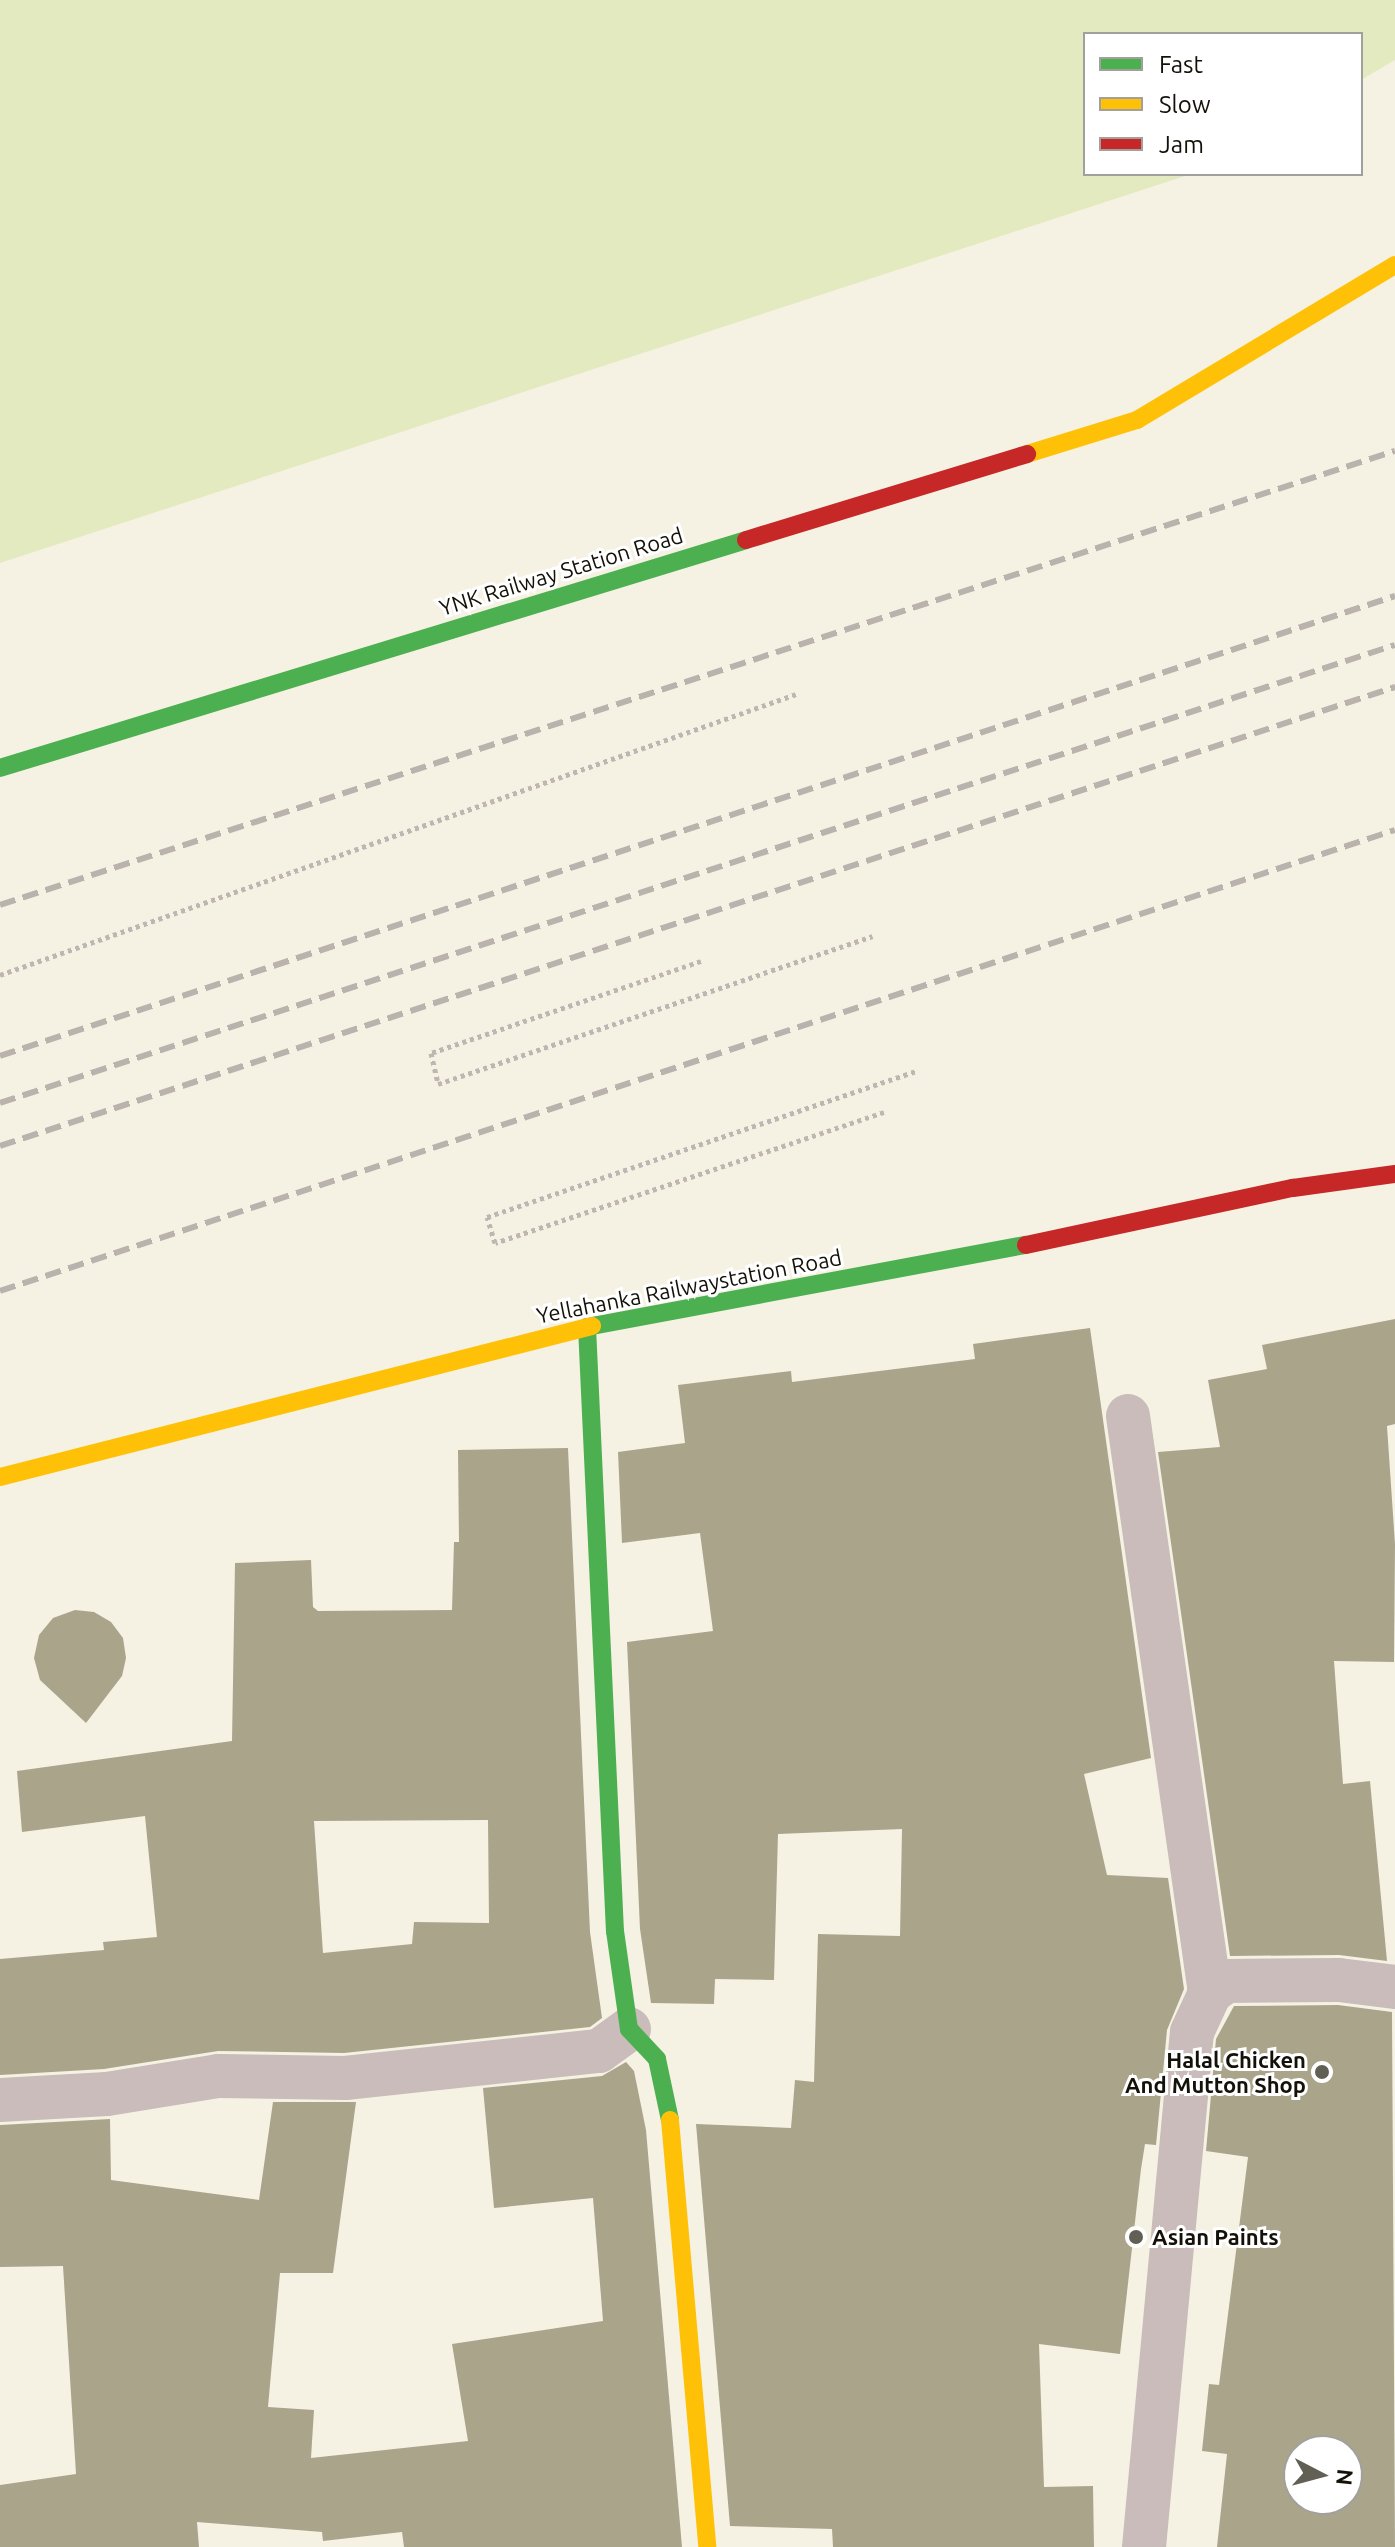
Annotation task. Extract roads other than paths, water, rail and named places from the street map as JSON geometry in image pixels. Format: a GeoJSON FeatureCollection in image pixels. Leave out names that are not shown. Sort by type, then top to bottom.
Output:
{"type":"FeatureCollection","features":[{"type":"Feature","properties":{"kind":"street","name":"YNK Railway Station Road"},"geometry":{"type":"LineString","coordinates":[[0,768],[1137,420],[1395,265]]}},
{"type":"Feature","properties":{"kind":"street","name":"Yellahanka Railwaystation Road"},"geometry":{"type":"LineString","coordinates":[[0,1477],[587,1327],[1105,1230],[1293,1188],[1395,1174]]}},
{"type":"Feature","properties":{"kind":"street"},"geometry":{"type":"LineString","coordinates":[[587,1327],[615,1931],[629,2029],[657,2059],[671,2126],[707,2547]]}},
{"type":"Feature","properties":{"kind":"street"},"geometry":{"type":"LineString","coordinates":[[1128,1416],[1210,1993]]}},
{"type":"Feature","properties":{"kind":"street"},"geometry":{"type":"LineString","coordinates":[[1144,2547],[1192,2032],[1210,1993],[1226,1981],[1339,1980],[1395,1987]]}},
{"type":"Feature","properties":{"kind":"street"},"geometry":{"type":"LineString","coordinates":[[0,2100],[107,2094],[218,2076],[345,2078],[599,2051],[629,2029]]}},
{"type":"Feature","properties":{"kind":"railway"},"geometry":{"type":"LineString","coordinates":[[0,905],[1395,451]]}},
{"type":"Feature","properties":{"kind":"railway"},"geometry":{"type":"LineString","coordinates":[[0,1056],[1395,596]]}},
{"type":"Feature","properties":{"kind":"railway"},"geometry":{"type":"LineString","coordinates":[[0,1103],[1395,645]]}},
{"type":"Feature","properties":{"kind":"railway"},"geometry":{"type":"LineString","coordinates":[[0,1146],[1395,687]]}},
{"type":"Feature","properties":{"kind":"railway"},"geometry":{"type":"LineString","coordinates":[[0,1291],[1395,830]]}},
{"type":"Feature","properties":{"kind":"place","name":"Halal Chicken And Mutton Shop"},"geometry":{"type":"Point","coordinates":[1322,2072]}},
{"type":"Feature","properties":{"kind":"place","name":"Asian Paints"},"geometry":{"type":"Point","coordinates":[1136,2237]}}]}
